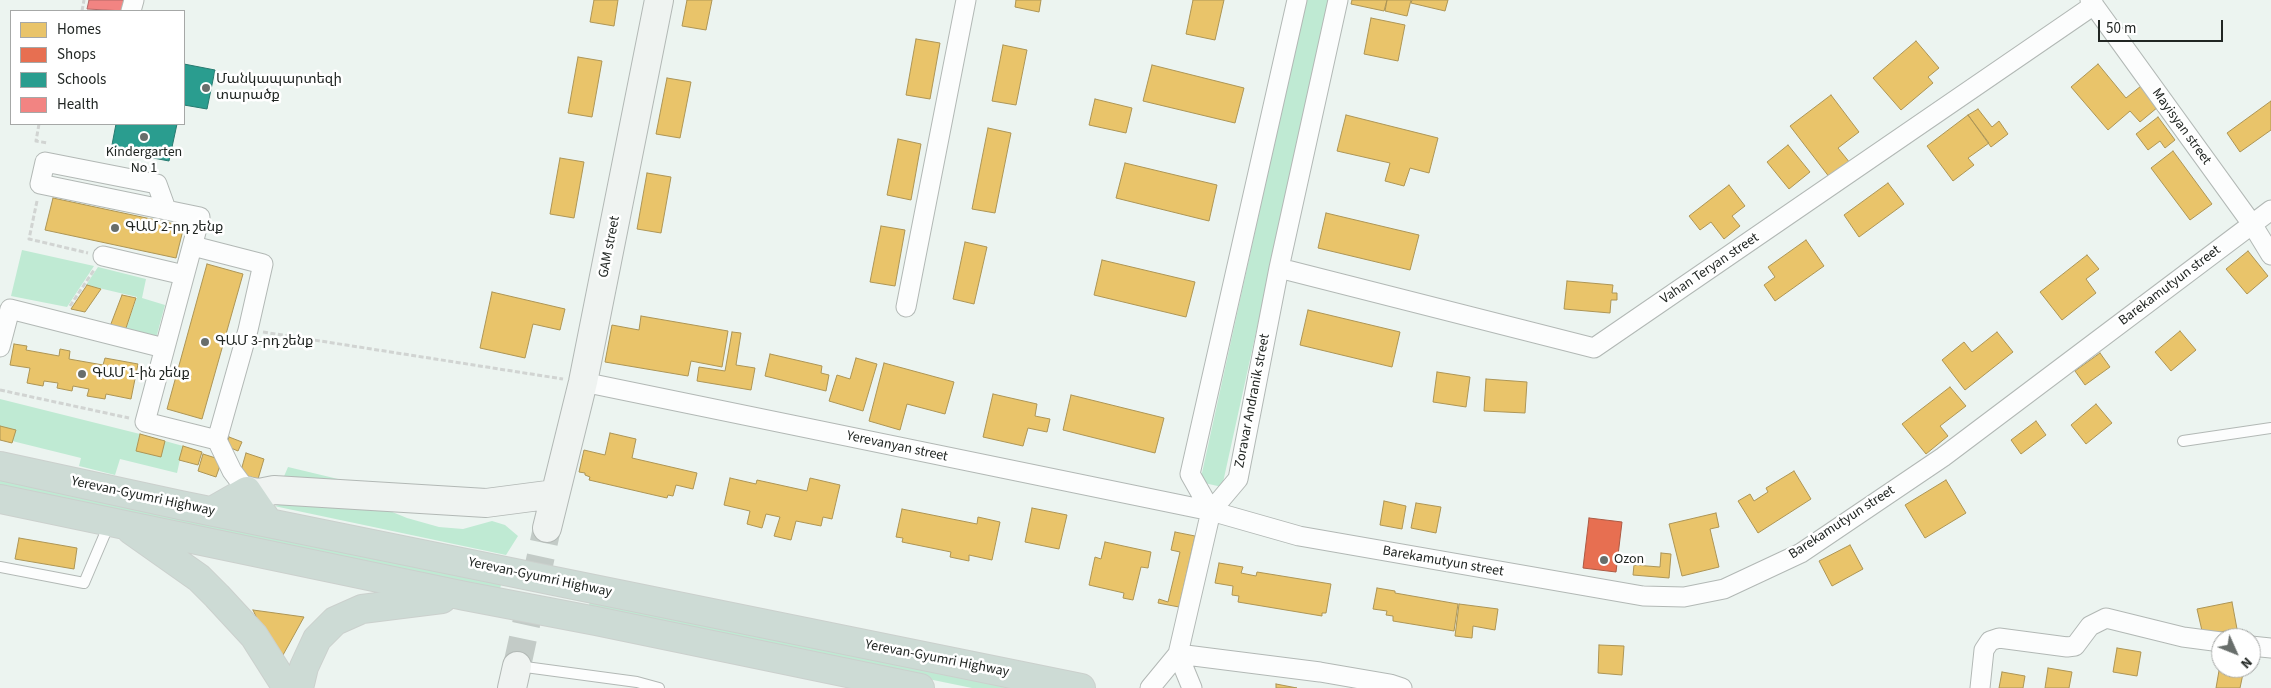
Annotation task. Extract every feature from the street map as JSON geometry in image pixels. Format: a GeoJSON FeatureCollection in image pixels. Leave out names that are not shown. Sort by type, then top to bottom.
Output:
{"type":"FeatureCollection","features":[{"type":"Feature","properties":{"kind":"highway","name":"Yerevan-Gyumri Highway"},"geometry":{"type":"LineString","coordinates":[[0,466],[1080,688]]}},
{"type":"Feature","properties":{"kind":"highway"},"geometry":{"type":"LineString","coordinates":[[212,511],[247,491],[268,522]]}},
{"type":"Feature","properties":{"kind":"highway"},"geometry":{"type":"LineString","coordinates":[[0,499],[465,596],[596,621],[866,683],[920,688]]}},
{"type":"Feature","properties":{"kind":"highway"},"geometry":{"type":"LineString","coordinates":[[116,522],[198,578],[217,596],[254,636],[287,688]]}},
{"type":"Feature","properties":{"kind":"highway"},"geometry":{"type":"LineString","coordinates":[[299,688],[304,667],[317,639],[335,621],[362,609],[465,596]]}},
{"type":"Feature","properties":{"kind":"street","name":"GAM street"},"geometry":{"type":"LineString","coordinates":[[546,528],[583,382],[659,0]]}},
{"type":"Feature","properties":{"kind":"street"},"geometry":{"type":"LineString","coordinates":[[906,307],[966,0]]}},
{"type":"Feature","properties":{"kind":"street"},"geometry":{"type":"LineString","coordinates":[[1150,688],[1178,654],[1211,511],[1190,474],[1297,0]]}},
{"type":"Feature","properties":{"kind":"street","name":"Zoravar Andranik street"},"geometry":{"type":"LineString","coordinates":[[1211,511],[1238,479],[1280,268],[1338,0]]}},
{"type":"Feature","properties":{"kind":"street","name":"Vahan Teryan street"},"geometry":{"type":"LineString","coordinates":[[1280,268],[1594,348],[2092,3]]}},
{"type":"Feature","properties":{"kind":"street","name":"Mayisyan street"},"geometry":{"type":"LineString","coordinates":[[2092,3],[2252,224],[2271,255]]}},
{"type":"Feature","properties":{"kind":"street"},"geometry":{"type":"LineString","coordinates":[[166,209],[157,184],[45,162],[40,184],[200,217],[145,422],[217,440]]}},
{"type":"Feature","properties":{"kind":"street","name":"Barekamutyun street"},"geometry":{"type":"LineString","coordinates":[[1211,511],[1299,536],[1642,596],[1684,597],[1724,589],[1801,553],[1943,457],[2271,210]]}},
{"type":"Feature","properties":{"kind":"street"},"geometry":{"type":"LineString","coordinates":[[193,246],[263,264],[248,330],[217,440],[232,471],[247,491],[259,493],[274,490],[486,503],[555,494]]}},
{"type":"Feature","properties":{"kind":"street"},"geometry":{"type":"LineString","coordinates":[[103,256],[184,275]]}},
{"type":"Feature","properties":{"kind":"street"},"geometry":{"type":"LineString","coordinates":[[0,347],[10,309],[164,348]]}},
{"type":"Feature","properties":{"kind":"street","name":"Yerevanyan street"},"geometry":{"type":"LineString","coordinates":[[583,382],[1211,511]]}},
{"type":"Feature","properties":{"kind":"street"},"geometry":{"type":"LineString","coordinates":[[1980,688],[1984,650],[1990,641],[1999,638],[2067,647],[2075,646],[2090,626],[2106,618],[2183,638],[2211,641]]}},
{"type":"Feature","properties":{"kind":"street"},"geometry":{"type":"LineString","coordinates":[[1178,654],[1192,688]]}},
{"type":"Feature","properties":{"kind":"street"},"geometry":{"type":"LineString","coordinates":[[1178,654],[1320,672],[1390,684],[1402,688]]}},
{"type":"Feature","properties":{"kind":"lane"},"geometry":{"type":"LineString","coordinates":[[2183,441],[2271,428]]}},
{"type":"Feature","properties":{"kind":"lane"},"geometry":{"type":"LineString","coordinates":[[0,567],[84,583],[116,522]]}},
{"type":"Feature","properties":{"kind":"lane"},"geometry":{"type":"LineString","coordinates":[[515,677],[637,682],[659,688]]}},
{"type":"Feature","properties":{"kind":"path"},"geometry":{"type":"LineString","coordinates":[[39,125],[36,141],[48,143],[45,162]]}},
{"type":"Feature","properties":{"kind":"path"},"geometry":{"type":"LineString","coordinates":[[40,184],[30,239],[103,256],[60,321]]}},
{"type":"Feature","properties":{"kind":"path"},"geometry":{"type":"LineString","coordinates":[[248,330],[583,382]]}},
{"type":"Feature","properties":{"kind":"path"},"geometry":{"type":"LineString","coordinates":[[0,390],[145,422]]}},
{"type":"Feature","properties":{"kind":"green space"},"geometry":{"type":"Polygon","coordinates":[[[1306,0],[1329,0],[1222,487],[1200,482],[1306,0]]]}},
{"type":"Feature","properties":{"kind":"green space"},"geometry":{"type":"Polygon","coordinates":[[[22,250],[94,266],[67,307],[11,296],[22,250]]]}},
{"type":"Feature","properties":{"kind":"green space"},"geometry":{"type":"Polygon","coordinates":[[[98,267],[146,279],[142,298],[165,305],[155,342],[124,334],[137,297],[86,285],[98,267]]]}},
{"type":"Feature","properties":{"kind":"green space"},"geometry":{"type":"Polygon","coordinates":[[[0,399],[140,434],[136,451],[165,441],[183,446],[177,473],[120,459],[115,475],[79,466],[81,458],[0,438],[0,399]]]}},
{"type":"Feature","properties":{"kind":"green space"},"geometry":{"type":"Polygon","coordinates":[[[288,467],[388,491],[282,481],[288,467]]]}},
{"type":"Feature","properties":{"kind":"green space"},"geometry":{"type":"Polygon","coordinates":[[[0,475],[502,581],[499,593],[0,489],[0,475]]]}},
{"type":"Feature","properties":{"kind":"green space"},"geometry":{"type":"Polygon","coordinates":[[[296,502],[380,507],[407,518],[439,527],[463,529],[492,521],[505,525],[518,536],[506,555],[274,506],[296,502]]]}},
{"type":"Feature","properties":{"kind":"green space"},"geometry":{"type":"Polygon","coordinates":[[[591,597],[1033,688],[972,688],[588,609],[591,597]]]}},
{"type":"Feature","properties":{"kind":"building: Homes"},"geometry":{"type":"Polygon","coordinates":[[[594,0],[618,0],[614,26],[590,22],[594,0]]]}},
{"type":"Feature","properties":{"kind":"building: Homes"},"geometry":{"type":"Polygon","coordinates":[[[687,0],[712,0],[706,30],[682,26],[687,0]]]}},
{"type":"Feature","properties":{"kind":"building: Homes"},"geometry":{"type":"Polygon","coordinates":[[[1016,0],[1041,0],[1039,12],[1015,7],[1016,0]]]}},
{"type":"Feature","properties":{"kind":"building: Homes"},"geometry":{"type":"Polygon","coordinates":[[[1193,0],[1224,0],[1215,40],[1186,34],[1193,0]]]}},
{"type":"Feature","properties":{"kind":"building: Homes"},"geometry":{"type":"Polygon","coordinates":[[[1352,0],[1387,0],[1384,11],[1351,4],[1352,0]]]}},
{"type":"Feature","properties":{"kind":"building: Homes"},"geometry":{"type":"Polygon","coordinates":[[[1387,0],[1411,0],[1407,16],[1385,11],[1387,0]]]}},
{"type":"Feature","properties":{"kind":"building: Homes"},"geometry":{"type":"Polygon","coordinates":[[[1412,0],[1448,0],[1445,11],[1411,3],[1412,0]]]}},
{"type":"Feature","properties":{"kind":"building: Homes"},"geometry":{"type":"Polygon","coordinates":[[[1371,18],[1405,25],[1398,61],[1364,54],[1371,18]]]}},
{"type":"Feature","properties":{"kind":"building: Homes"},"geometry":{"type":"Polygon","coordinates":[[[916,39],[940,43],[930,99],[906,95],[916,39]]]}},
{"type":"Feature","properties":{"kind":"building: Homes"},"geometry":{"type":"Polygon","coordinates":[[[1916,41],[1939,68],[1928,77],[1933,83],[1901,110],[1873,78],[1916,41]]]}},
{"type":"Feature","properties":{"kind":"building: Homes"},"geometry":{"type":"Polygon","coordinates":[[[1003,45],[1027,50],[1016,105],[992,101],[1003,45]]]}},
{"type":"Feature","properties":{"kind":"building: Homes"},"geometry":{"type":"Polygon","coordinates":[[[578,57],[602,61],[592,117],[568,113],[578,57]]]}},
{"type":"Feature","properties":{"kind":"building: Homes"},"geometry":{"type":"Polygon","coordinates":[[[2098,64],[2126,98],[2141,86],[2158,107],[2140,122],[2130,111],[2108,130],[2071,87],[2098,64]]]}},
{"type":"Feature","properties":{"kind":"building: Homes"},"geometry":{"type":"Polygon","coordinates":[[[1152,65],[1244,88],[1235,123],[1143,101],[1152,65]]]}},
{"type":"Feature","properties":{"kind":"building: Homes"},"geometry":{"type":"Polygon","coordinates":[[[667,78],[691,82],[680,138],[656,134],[667,78]]]}},
{"type":"Feature","properties":{"kind":"building: Homes"},"geometry":{"type":"Polygon","coordinates":[[[1831,95],[1859,132],[1838,148],[1850,163],[1830,178],[1790,126],[1831,95]]]}},
{"type":"Feature","properties":{"kind":"building: Homes"},"geometry":{"type":"Polygon","coordinates":[[[1095,99],[1132,108],[1126,133],[1089,125],[1095,99]]]}},
{"type":"Feature","properties":{"kind":"building: Homes"},"geometry":{"type":"Polygon","coordinates":[[[2271,101],[2271,130],[2240,152],[2227,133],[2271,101]]]}},
{"type":"Feature","properties":{"kind":"building: Homes"},"geometry":{"type":"Polygon","coordinates":[[[1978,109],[1992,127],[1999,121],[2008,134],[1991,147],[1968,115],[1978,109]]]}},
{"type":"Feature","properties":{"kind":"building: Homes"},"geometry":{"type":"Polygon","coordinates":[[[1346,115],[1438,138],[1429,173],[1410,168],[1404,186],[1385,181],[1390,163],[1337,151],[1346,115]]]}},
{"type":"Feature","properties":{"kind":"building: Homes"},"geometry":{"type":"Polygon","coordinates":[[[1968,115],[1989,143],[1968,158],[1974,165],[1953,181],[1927,146],[1968,115]]]}},
{"type":"Feature","properties":{"kind":"building: Homes"},"geometry":{"type":"Polygon","coordinates":[[[2158,117],[2175,140],[2165,148],[2160,141],[2148,150],[2136,134],[2158,117]]]}},
{"type":"Feature","properties":{"kind":"building: Homes"},"geometry":{"type":"Polygon","coordinates":[[[988,128],[1011,133],[995,213],[972,209],[988,128]]]}},
{"type":"Feature","properties":{"kind":"building: Homes"},"geometry":{"type":"Polygon","coordinates":[[[898,139],[921,144],[911,200],[887,195],[898,139]]]}},
{"type":"Feature","properties":{"kind":"building: Homes"},"geometry":{"type":"Polygon","coordinates":[[[1788,145],[1810,172],[1789,189],[1767,162],[1788,145]]]}},
{"type":"Feature","properties":{"kind":"building: Homes"},"geometry":{"type":"Polygon","coordinates":[[[2173,151],[2212,204],[2190,220],[2151,168],[2173,151]]]}},
{"type":"Feature","properties":{"kind":"building: Homes"},"geometry":{"type":"Polygon","coordinates":[[[560,158],[584,162],[574,218],[550,214],[560,158]]]}},
{"type":"Feature","properties":{"kind":"building: Homes"},"geometry":{"type":"Polygon","coordinates":[[[1125,163],[1217,185],[1209,221],[1116,198],[1125,163]]]}},
{"type":"Feature","properties":{"kind":"building: Homes"},"geometry":{"type":"Polygon","coordinates":[[[647,173],[671,177],[661,233],[637,229],[647,173]]]}},
{"type":"Feature","properties":{"kind":"building: Homes"},"geometry":{"type":"Polygon","coordinates":[[[1888,183],[1904,204],[1859,237],[1844,215],[1888,183]]]}},
{"type":"Feature","properties":{"kind":"building: Homes"},"geometry":{"type":"Polygon","coordinates":[[[1729,185],[1745,206],[1732,216],[1740,226],[1724,239],[1711,222],[1700,230],[1689,216],[1729,185]]]}},
{"type":"Feature","properties":{"kind":"building: Homes","name":"ԳԱՄ 2-րդ շենք"},"geometry":{"type":"Polygon","coordinates":[[[53,198],[184,226],[176,258],[45,230],[53,198]]]}},
{"type":"Feature","properties":{"kind":"building: Homes"},"geometry":{"type":"Polygon","coordinates":[[[1326,213],[1419,235],[1410,270],[1318,248],[1326,213]]]}},
{"type":"Feature","properties":{"kind":"building: Homes"},"geometry":{"type":"Polygon","coordinates":[[[881,226],[905,230],[895,286],[870,282],[881,226]]]}},
{"type":"Feature","properties":{"kind":"building: Homes"},"geometry":{"type":"Polygon","coordinates":[[[1806,240],[1824,266],[1775,301],[1764,285],[1775,277],[1768,267],[1806,240]]]}},
{"type":"Feature","properties":{"kind":"building: Homes"},"geometry":{"type":"Polygon","coordinates":[[[965,242],[987,247],[974,304],[953,299],[965,242]]]}},
{"type":"Feature","properties":{"kind":"building: Homes"},"geometry":{"type":"Polygon","coordinates":[[[2248,251],[2268,276],[2247,294],[2226,269],[2248,251]]]}},
{"type":"Feature","properties":{"kind":"building: Homes"},"geometry":{"type":"Polygon","coordinates":[[[2087,255],[2099,269],[2086,279],[2096,293],[2062,320],[2040,292],[2087,255]]]}},
{"type":"Feature","properties":{"kind":"building: Homes"},"geometry":{"type":"Polygon","coordinates":[[[1102,260],[1195,282],[1186,317],[1094,295],[1102,260]]]}},
{"type":"Feature","properties":{"kind":"building: Homes","name":"ԳԱՄ 3-րդ շենք"},"geometry":{"type":"Polygon","coordinates":[[[207,264],[243,274],[202,419],[167,409],[207,264]]]}},
{"type":"Feature","properties":{"kind":"building: Homes"},"geometry":{"type":"Polygon","coordinates":[[[1567,281],[1613,285],[1612,293],[1617,293],[1617,300],[1611,300],[1610,313],[1564,309],[1567,281]]]}},
{"type":"Feature","properties":{"kind":"building: Homes"},"geometry":{"type":"Polygon","coordinates":[[[87,285],[101,289],[85,312],[71,309],[87,285]]]}},
{"type":"Feature","properties":{"kind":"building: Homes"},"geometry":{"type":"Polygon","coordinates":[[[492,292],[565,309],[560,330],[533,324],[525,358],[480,348],[492,292]]]}},
{"type":"Feature","properties":{"kind":"building: Homes"},"geometry":{"type":"Polygon","coordinates":[[[122,295],[136,298],[124,334],[109,329],[122,295]]]}},
{"type":"Feature","properties":{"kind":"building: Homes"},"geometry":{"type":"Polygon","coordinates":[[[1308,310],[1400,332],[1392,367],[1300,345],[1308,310]]]}},
{"type":"Feature","properties":{"kind":"building: Homes"},"geometry":{"type":"Polygon","coordinates":[[[641,316],[728,331],[722,367],[691,361],[688,376],[605,362],[612,325],[639,330],[641,316]]]}},
{"type":"Feature","properties":{"kind":"building: Homes"},"geometry":{"type":"Polygon","coordinates":[[[2180,331],[2196,350],[2171,371],[2155,352],[2180,331]]]}},
{"type":"Feature","properties":{"kind":"building: Homes"},"geometry":{"type":"Polygon","coordinates":[[[732,332],[741,333],[736,365],[755,368],[751,390],[697,381],[699,367],[725,371],[732,332]]]}},
{"type":"Feature","properties":{"kind":"building: Homes"},"geometry":{"type":"Polygon","coordinates":[[[1997,332],[2013,352],[1965,390],[1942,360],[1964,342],[1972,352],[1997,332]]]}},
{"type":"Feature","properties":{"kind":"building: Homes","name":"ԳԱՄ 1-ին շենք"},"geometry":{"type":"Polygon","coordinates":[[[14,344],[27,346],[26,350],[59,356],[60,349],[70,351],[69,359],[103,365],[105,358],[138,364],[131,399],[106,394],[105,399],[87,396],[89,389],[73,386],[72,391],[57,388],[58,383],[44,381],[43,386],[27,383],[30,368],[10,365],[14,344]]]}},
{"type":"Feature","properties":{"kind":"building: Homes"},"geometry":{"type":"Polygon","coordinates":[[[2100,353],[2110,367],[2085,385],[2075,371],[2100,353]]]}},
{"type":"Feature","properties":{"kind":"building: Homes"},"geometry":{"type":"Polygon","coordinates":[[[770,354],[822,366],[821,373],[829,375],[826,391],[765,376],[770,354]]]}},
{"type":"Feature","properties":{"kind":"building: Homes"},"geometry":{"type":"Polygon","coordinates":[[[856,358],[877,364],[863,411],[829,401],[837,375],[850,379],[856,358]]]}},
{"type":"Feature","properties":{"kind":"building: Homes"},"geometry":{"type":"Polygon","coordinates":[[[884,363],[954,382],[945,414],[907,404],[900,430],[869,421],[884,363]]]}},
{"type":"Feature","properties":{"kind":"building: Homes"},"geometry":{"type":"Polygon","coordinates":[[[1437,372],[1470,377],[1466,407],[1433,402],[1437,372]]]}},
{"type":"Feature","properties":{"kind":"building: Homes"},"geometry":{"type":"Polygon","coordinates":[[[1486,379],[1527,382],[1525,413],[1484,411],[1486,379]]]}},
{"type":"Feature","properties":{"kind":"building: Homes"},"geometry":{"type":"Polygon","coordinates":[[[1950,387],[1966,406],[1940,426],[1948,436],[1926,454],[1902,424],[1950,387]]]}},
{"type":"Feature","properties":{"kind":"building: Homes"},"geometry":{"type":"Polygon","coordinates":[[[993,394],[1037,404],[1035,416],[1050,419],[1047,432],[1028,428],[1023,446],[983,437],[993,394]]]}},
{"type":"Feature","properties":{"kind":"building: Homes"},"geometry":{"type":"Polygon","coordinates":[[[1071,395],[1164,418],[1155,453],[1063,430],[1071,395]]]}},
{"type":"Feature","properties":{"kind":"building: Homes"},"geometry":{"type":"Polygon","coordinates":[[[2096,404],[2112,423],[2086,444],[2071,425],[2096,404]]]}},
{"type":"Feature","properties":{"kind":"building: Homes"},"geometry":{"type":"Polygon","coordinates":[[[2036,421],[2046,435],[2021,454],[2011,440],[2036,421]]]}},
{"type":"Feature","properties":{"kind":"building: Homes"},"geometry":{"type":"Polygon","coordinates":[[[0,426],[16,430],[12,443],[0,440],[0,426]]]}},
{"type":"Feature","properties":{"kind":"building: Homes"},"geometry":{"type":"Polygon","coordinates":[[[610,433],[636,439],[632,458],[697,473],[693,489],[676,485],[673,496],[668,495],[667,498],[589,480],[590,477],[585,475],[585,473],[579,472],[584,450],[605,455],[610,433]]]}},
{"type":"Feature","properties":{"kind":"building: Homes"},"geometry":{"type":"Polygon","coordinates":[[[140,434],[165,441],[161,457],[136,451],[140,434]]]}},
{"type":"Feature","properties":{"kind":"building: Homes"},"geometry":{"type":"Polygon","coordinates":[[[229,437],[242,442],[238,451],[226,446],[229,437]]]}},
{"type":"Feature","properties":{"kind":"building: Homes"},"geometry":{"type":"Polygon","coordinates":[[[183,446],[202,452],[198,465],[179,460],[183,446]]]}},
{"type":"Feature","properties":{"kind":"building: Homes"},"geometry":{"type":"Polygon","coordinates":[[[246,453],[264,459],[258,479],[240,474],[246,453]]]}},
{"type":"Feature","properties":{"kind":"building: Homes"},"geometry":{"type":"Polygon","coordinates":[[[203,454],[222,460],[216,477],[198,471],[203,454]]]}},
{"type":"Feature","properties":{"kind":"building: Homes"},"geometry":{"type":"Polygon","coordinates":[[[1794,471],[1811,499],[1758,533],[1738,501],[1750,494],[1754,501],[1768,492],[1766,488],[1794,471]]]}},
{"type":"Feature","properties":{"kind":"building: Homes"},"geometry":{"type":"Polygon","coordinates":[[[730,478],[756,484],[757,480],[807,491],[810,478],[840,485],[832,519],[823,517],[821,526],[796,521],[791,540],[774,536],[780,517],[766,514],[762,528],[747,524],[750,511],[724,505],[730,478]]]}},
{"type":"Feature","properties":{"kind":"building: Homes"},"geometry":{"type":"Polygon","coordinates":[[[1946,480],[1966,513],[1925,538],[1905,505],[1946,480]]]}},
{"type":"Feature","properties":{"kind":"building: Homes"},"geometry":{"type":"Polygon","coordinates":[[[1384,501],[1406,506],[1402,529],[1380,525],[1384,501]]]}},
{"type":"Feature","properties":{"kind":"building: Homes"},"geometry":{"type":"Polygon","coordinates":[[[1416,503],[1441,507],[1436,533],[1411,528],[1416,503]]]}},
{"type":"Feature","properties":{"kind":"building: Homes"},"geometry":{"type":"Polygon","coordinates":[[[1032,508],[1067,515],[1059,549],[1025,542],[1032,508]]]}},
{"type":"Feature","properties":{"kind":"building: Homes"},"geometry":{"type":"Polygon","coordinates":[[[902,509],[977,524],[978,517],[1000,522],[992,560],[969,555],[969,561],[950,557],[951,552],[902,542],[903,538],[896,537],[902,509]]]}},
{"type":"Feature","properties":{"kind":"building: Homes"},"geometry":{"type":"Polygon","coordinates":[[[1716,513],[1719,527],[1710,529],[1719,567],[1682,576],[1669,524],[1716,513]]]}},
{"type":"Feature","properties":{"kind":"building: Homes"},"geometry":{"type":"Polygon","coordinates":[[[1175,532],[1195,536],[1179,607],[1158,603],[1159,599],[1168,602],[1180,552],[1171,550],[1175,532]]]}},
{"type":"Feature","properties":{"kind":"building: Homes"},"geometry":{"type":"Polygon","coordinates":[[[19,538],[77,548],[74,569],[15,559],[19,538]]]}},
{"type":"Feature","properties":{"kind":"building: Homes"},"geometry":{"type":"Polygon","coordinates":[[[1105,542],[1151,552],[1148,568],[1141,567],[1133,600],[1123,598],[1124,593],[1089,585],[1095,557],[1101,559],[1105,542]]]}},
{"type":"Feature","properties":{"kind":"building: Homes"},"geometry":{"type":"Polygon","coordinates":[[[1850,545],[1863,569],[1832,586],[1819,561],[1850,545]]]}},
{"type":"Feature","properties":{"kind":"building: Homes"},"geometry":{"type":"Polygon","coordinates":[[[1661,553],[1671,554],[1669,578],[1633,575],[1634,565],[1660,567],[1661,553]]]}},
{"type":"Feature","properties":{"kind":"building: Homes"},"geometry":{"type":"Polygon","coordinates":[[[1219,563],[1243,567],[1241,573],[1256,576],[1257,572],[1331,584],[1326,613],[1322,613],[1322,616],[1238,602],[1239,596],[1232,595],[1233,586],[1215,583],[1219,563]]]}},
{"type":"Feature","properties":{"kind":"building: Homes"},"geometry":{"type":"Polygon","coordinates":[[[1377,588],[1458,604],[1454,631],[1393,621],[1393,616],[1386,615],[1387,611],[1373,609],[1377,588]]]}},
{"type":"Feature","properties":{"kind":"building: Homes"},"geometry":{"type":"Polygon","coordinates":[[[2232,602],[2237,628],[2211,628],[2211,634],[2203,635],[2197,609],[2232,602]]]}},
{"type":"Feature","properties":{"kind":"building: Homes"},"geometry":{"type":"Polygon","coordinates":[[[1459,604],[1498,609],[1495,630],[1473,626],[1472,638],[1455,636],[1459,604]]]}},
{"type":"Feature","properties":{"kind":"building: Homes"},"geometry":{"type":"Polygon","coordinates":[[[253,610],[304,617],[278,664],[253,610]]]}},
{"type":"Feature","properties":{"kind":"building: Homes"},"geometry":{"type":"Polygon","coordinates":[[[1599,645],[1624,646],[1622,675],[1598,673],[1599,645]]]}},
{"type":"Feature","properties":{"kind":"building: Homes"},"geometry":{"type":"Polygon","coordinates":[[[2117,648],[2141,652],[2137,676],[2113,672],[2117,648]]]}},
{"type":"Feature","properties":{"kind":"building: Homes"},"geometry":{"type":"Polygon","coordinates":[[[2048,668],[2072,672],[2069,688],[2045,688],[2048,668]]]}},
{"type":"Feature","properties":{"kind":"building: Homes"},"geometry":{"type":"Polygon","coordinates":[[[2002,672],[2025,676],[2023,688],[1999,688],[2002,672]]]}},
{"type":"Feature","properties":{"kind":"building: Homes"},"geometry":{"type":"Polygon","coordinates":[[[2218,678],[2242,678],[2240,688],[2216,688],[2218,678]]]}},
{"type":"Feature","properties":{"kind":"building: Homes"},"geometry":{"type":"Polygon","coordinates":[[[1276,684],[1297,688],[1276,688],[1276,684]]]}},
{"type":"Feature","properties":{"kind":"building: Shops"},"geometry":{"type":"Polygon","coordinates":[[[1589,518],[1622,522],[1616,572],[1583,568],[1589,518]]]}},
{"type":"Feature","properties":{"kind":"building: Schools","name":"Kindergarten No 1"},"geometry":{"type":"Polygon","coordinates":[[[185,64],[215,70],[207,109],[185,105],[185,64]]]}},
{"type":"Feature","properties":{"kind":"building: Schools","name":"Kindergarten No 1"},"geometry":{"type":"Polygon","coordinates":[[[116,125],[177,125],[169,161],[111,150],[116,125]]]}},
{"type":"Feature","properties":{"kind":"building: Health"},"geometry":{"type":"Polygon","coordinates":[[[89,0],[127,0],[124,10],[87,9],[89,0]]]}},
{"type":"Feature","properties":{"kind":"tunnel"},"geometry":{"type":"LineString","coordinates":[[517,666],[547,528]]}},
{"type":"Feature","properties":{"kind":"place","name":"Մանկապարտեզի տարածք"},"geometry":{"type":"Point","coordinates":[206,88]}},
{"type":"Feature","properties":{"kind":"place","name":"Kindergarten No 1"},"geometry":{"type":"Point","coordinates":[144,137]}},
{"type":"Feature","properties":{"kind":"place","name":"ԳԱՄ 2-րդ շենք"},"geometry":{"type":"Point","coordinates":[115,228]}},
{"type":"Feature","properties":{"kind":"place","name":"ԳԱՄ 3-րդ շենք"},"geometry":{"type":"Point","coordinates":[205,342]}},
{"type":"Feature","properties":{"kind":"place","name":"ԳԱՄ 1-ին շենք"},"geometry":{"type":"Point","coordinates":[82,374]}},
{"type":"Feature","properties":{"kind":"place","name":"Ozon"},"geometry":{"type":"Point","coordinates":[1604,560]}}]}
